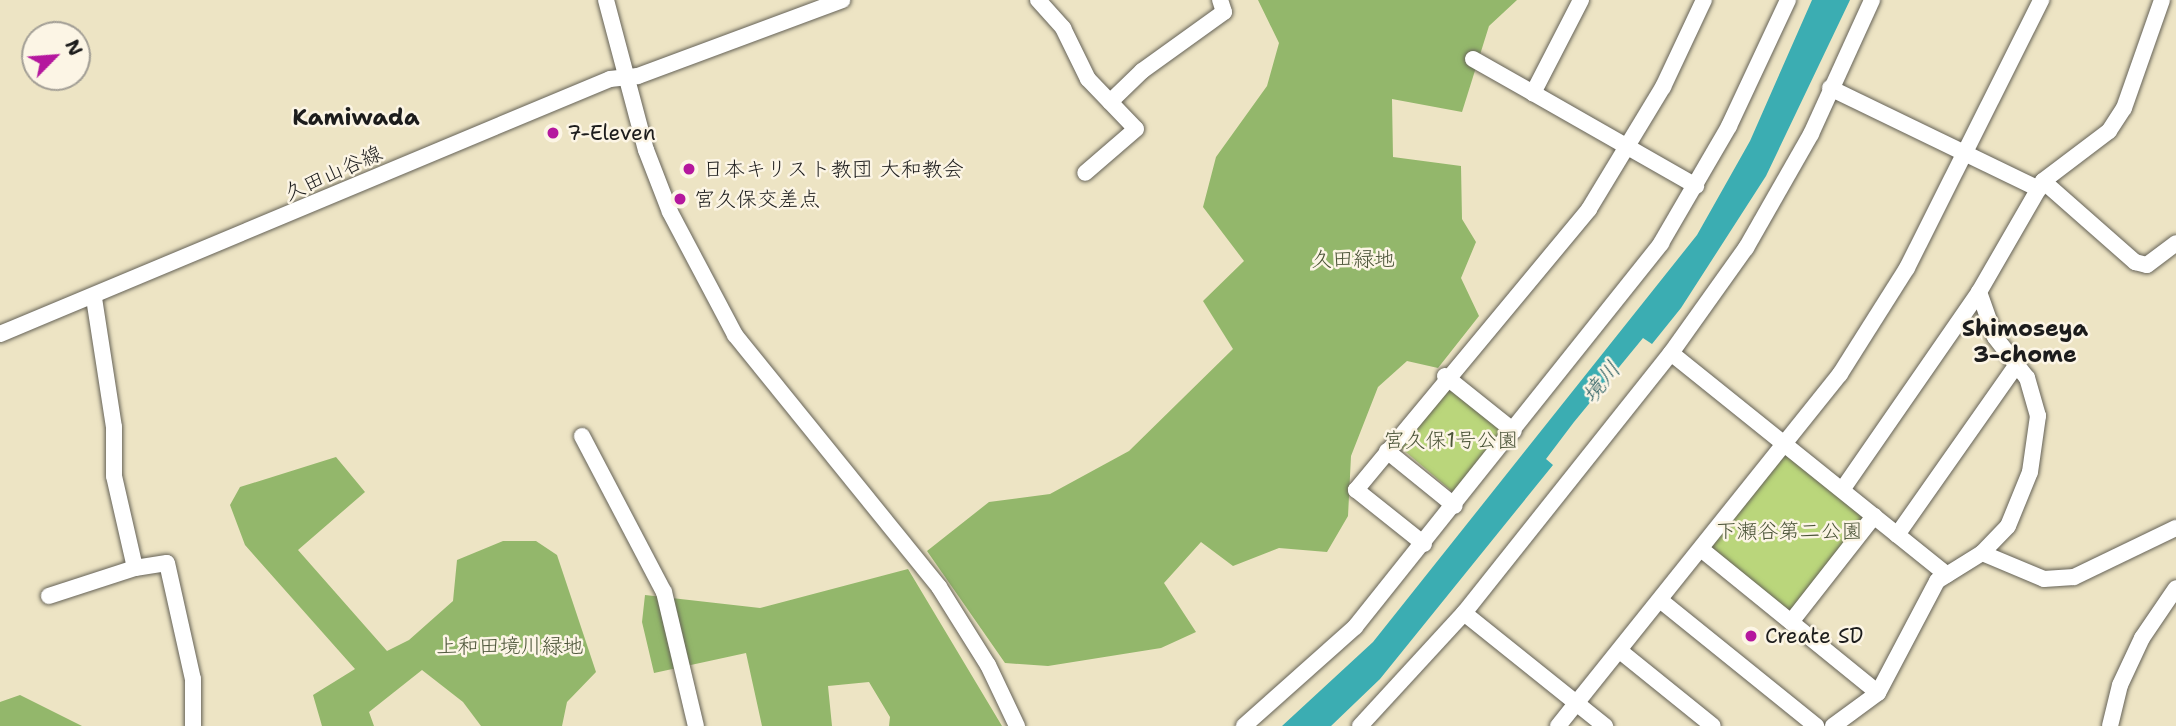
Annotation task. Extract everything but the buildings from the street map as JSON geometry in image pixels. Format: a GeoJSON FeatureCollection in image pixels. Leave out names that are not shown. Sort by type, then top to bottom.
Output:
{"type":"FeatureCollection","features":[{"type":"Feature","properties":{"kind":"street"},"geometry":{"type":"LineString","coordinates":[[606,0],[622,76],[670,212],[735,335],[939,587],[1017,726]]}},
{"type":"Feature","properties":{"kind":"street","name":"久田山谷線"},"geometry":{"type":"LineString","coordinates":[[0,334],[94,298],[451,143],[622,76],[842,0]]}},
{"type":"Feature","properties":{"kind":"street"},"geometry":{"type":"LineString","coordinates":[[1038,0],[1110,102],[1136,129],[1086,173]]}},
{"type":"Feature","properties":{"kind":"street"},"geometry":{"type":"LineString","coordinates":[[1110,102],[1142,71],[1224,12],[1220,0]]}},
{"type":"Feature","properties":{"kind":"street"},"geometry":{"type":"LineString","coordinates":[[1532,93],[1581,0]]}},
{"type":"Feature","properties":{"kind":"street"},"geometry":{"type":"LineString","coordinates":[[1424,544],[1356,490],[1444,376],[1590,209],[1629,147],[1704,0]]}},
{"type":"Feature","properties":{"kind":"street"},"geometry":{"type":"LineString","coordinates":[[1244,726],[1355,627],[1455,506],[1661,243],[1696,186],[1788,0]]}},
{"type":"Feature","properties":{"kind":"street"},"geometry":{"type":"LineString","coordinates":[[1360,726],[1464,613],[1671,353],[1746,248],[1830,88],[1872,0]]}},
{"type":"Feature","properties":{"kind":"street"},"geometry":{"type":"LineString","coordinates":[[1558,726],[1840,374],[1907,268],[2040,0]]}},
{"type":"Feature","properties":{"kind":"street"},"geometry":{"type":"LineString","coordinates":[[1842,490],[1979,292],[2041,185],[2109,131],[2124,108],[2162,0]]}},
{"type":"Feature","properties":{"kind":"street"},"geometry":{"type":"LineString","coordinates":[[1474,59],[1696,186]]}},
{"type":"Feature","properties":{"kind":"street"},"geometry":{"type":"LineString","coordinates":[[1830,88],[1966,148],[2041,185],[2136,262],[2147,265],[2176,243]]}},
{"type":"Feature","properties":{"kind":"street"},"geometry":{"type":"LineString","coordinates":[[1833,726],[1878,693],[1926,596],[1947,575],[1983,553],[2008,526],[2036,447],[2035,398],[2017,364],[1995,337],[1979,292]]}},
{"type":"Feature","properties":{"kind":"street"},"geometry":{"type":"LineString","coordinates":[[94,298],[114,428],[114,476],[135,568]]}},
{"type":"Feature","properties":{"kind":"street"},"geometry":{"type":"LineString","coordinates":[[1671,353],[1947,575]]}},
{"type":"Feature","properties":{"kind":"street"},"geometry":{"type":"LineString","coordinates":[[1897,535],[2017,364]]}},
{"type":"Feature","properties":{"kind":"street"},"geometry":{"type":"LineString","coordinates":[[1444,376],[1514,431]]}},
{"type":"Feature","properties":{"kind":"street"},"geometry":{"type":"LineString","coordinates":[[582,436],[664,592],[695,726]]}},
{"type":"Feature","properties":{"kind":"street"},"geometry":{"type":"LineString","coordinates":[[1387,451],[1455,506]]}},
{"type":"Feature","properties":{"kind":"street"},"geometry":{"type":"LineString","coordinates":[[1791,622],[1874,516]]}},
{"type":"Feature","properties":{"kind":"street"},"geometry":{"type":"LineString","coordinates":[[1983,553],[2044,579],[2074,577],[2176,528]]}},
{"type":"Feature","properties":{"kind":"street"},"geometry":{"type":"LineString","coordinates":[[1701,549],[1878,693]]}},
{"type":"Feature","properties":{"kind":"street"},"geometry":{"type":"LineString","coordinates":[[49,596],[135,568],[167,563],[193,679],[193,726]]}},
{"type":"Feature","properties":{"kind":"street"},"geometry":{"type":"LineString","coordinates":[[2110,726],[2136,649],[2176,588]]}},
{"type":"Feature","properties":{"kind":"street"},"geometry":{"type":"LineString","coordinates":[[1660,600],[1816,726]]}},
{"type":"Feature","properties":{"kind":"street"},"geometry":{"type":"LineString","coordinates":[[1464,613],[1605,726]]}},
{"type":"Feature","properties":{"kind":"street"},"geometry":{"type":"LineString","coordinates":[[1620,651],[1713,726]]}},
{"type":"Feature","properties":{"kind":"green space","name":"久田緑地"},"geometry":{"type":"Polygon","coordinates":[[[1258,0],[1517,0],[1489,26],[1462,112],[1392,99],[1393,157],[1461,166],[1462,219],[1476,242],[1461,278],[1479,316],[1438,368],[1407,361],[1378,387],[1351,456],[1348,516],[1327,552],[1279,548],[1233,566],[1201,542],[1164,583],[1196,632],[1161,648],[1048,666],[1005,663],[927,551],[989,502],[1050,494],[1129,451],[1233,349],[1203,301],[1244,261],[1203,207],[1216,157],[1267,86],[1279,43],[1258,0]]]}},
{"type":"Feature","properties":{"kind":"green space","name":"宮久保1号公園"},"geometry":{"type":"Polygon","coordinates":[[[1449,386],[1504,433],[1454,493],[1400,447],[1449,386]]]}},
{"type":"Feature","properties":{"kind":"green space","name":"下瀬谷第二公園"},"geometry":{"type":"Polygon","coordinates":[[[1788,449],[1869,514],[1790,613],[1710,548],[1788,449]]]}},
{"type":"Feature","properties":{"kind":"green space","name":"上和田境川緑地"},"geometry":{"type":"Polygon","coordinates":[[[336,457],[365,492],[298,550],[387,651],[409,640],[453,601],[457,560],[503,541],[536,541],[557,555],[596,672],[567,702],[562,726],[481,726],[463,702],[422,670],[369,712],[374,726],[322,726],[313,695],[355,669],[245,545],[230,505],[240,487],[336,457]]]}},
{"type":"Feature","properties":{"kind":"green space"},"geometry":{"type":"Polygon","coordinates":[[[908,569],[1002,726],[889,726],[890,717],[869,682],[828,686],[832,726],[762,726],[746,653],[654,673],[642,622],[645,595],[760,608],[908,569]]]}},
{"type":"Feature","properties":{"kind":"green space"},"geometry":{"type":"Polygon","coordinates":[[[20,695],[82,726],[0,726],[0,702],[20,695]]]}},
{"type":"Feature","properties":{"kind":"water","name":"境川"},"geometry":{"type":"Polygon","coordinates":[[[1812,0],[1850,0],[1766,176],[1681,308],[1652,344],[1643,338],[1574,422],[1546,459],[1553,465],[1380,679],[1331,726],[1282,726],[1373,642],[1697,235],[1750,141],[1812,0]]]}},
{"type":"Feature","properties":{"kind":"place","name":"7-Eleven"},"geometry":{"type":"Point","coordinates":[553,133]}},
{"type":"Feature","properties":{"kind":"place","name":"日本キリスト教団 大和教会"},"geometry":{"type":"Point","coordinates":[689,169]}},
{"type":"Feature","properties":{"kind":"place","name":"宮久保交差点"},"geometry":{"type":"Point","coordinates":[680,199]}},
{"type":"Feature","properties":{"kind":"place","name":"Create SD"},"geometry":{"type":"Point","coordinates":[1751,636]}},
{"type":"Feature","properties":{"kind":"district","name":"Kamiwada"},"geometry":{"type":"Point","coordinates":[356,117]}},
{"type":"Feature","properties":{"kind":"district","name":"Shimoseya 3-chome"},"geometry":{"type":"Point","coordinates":[2025,341]}}]}
